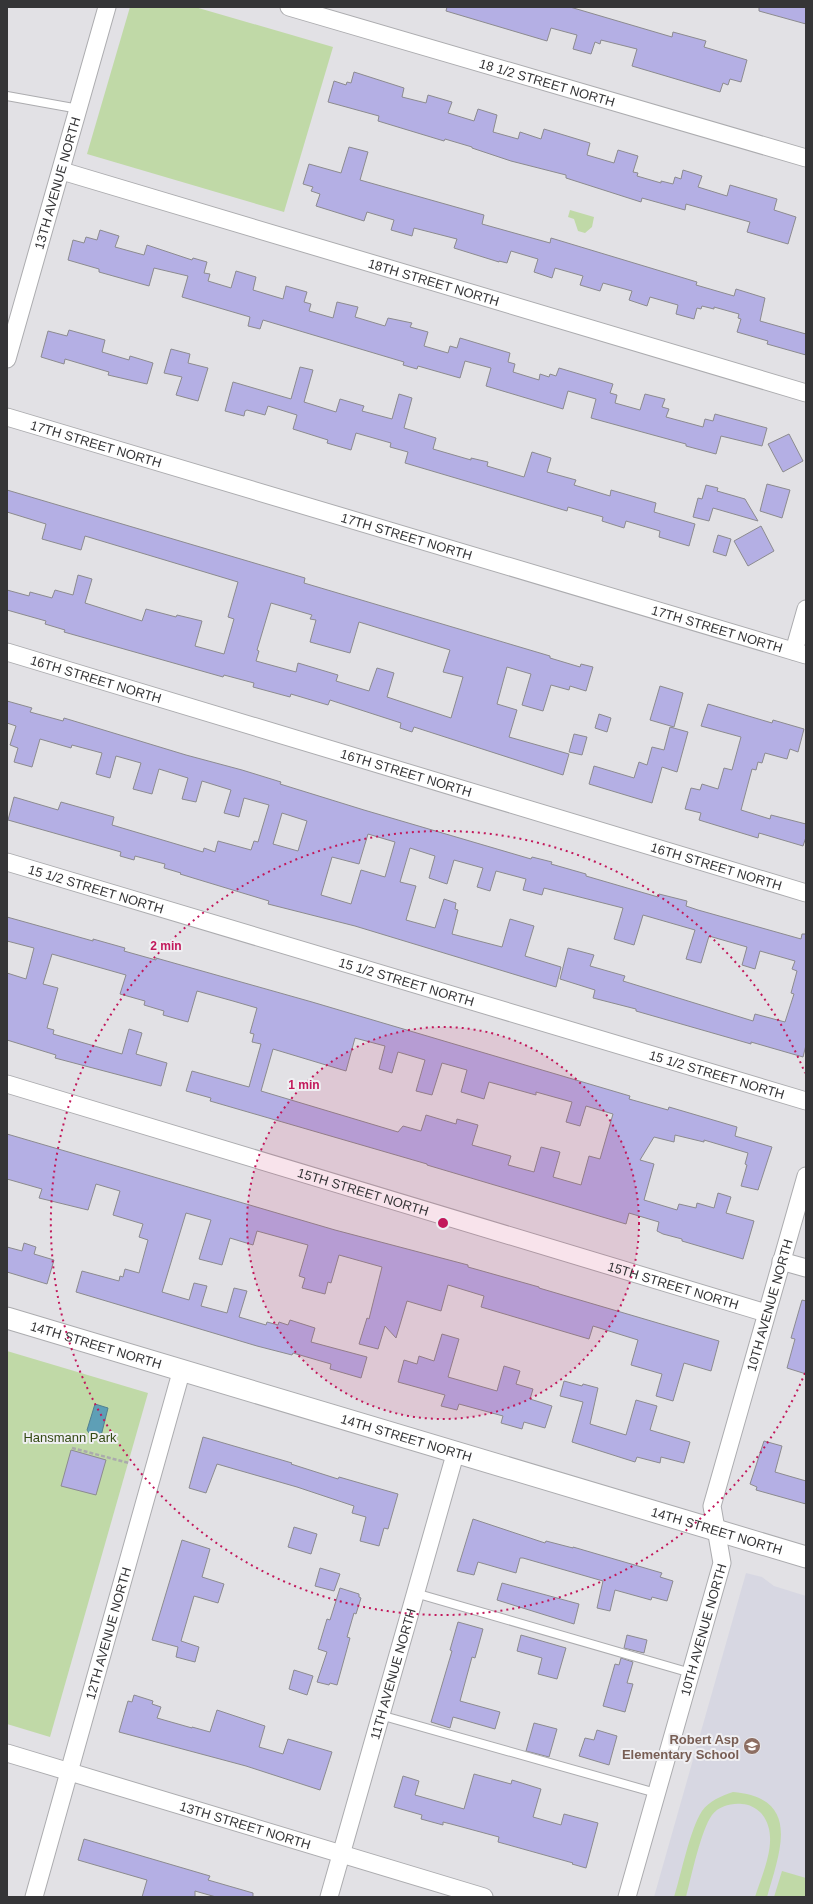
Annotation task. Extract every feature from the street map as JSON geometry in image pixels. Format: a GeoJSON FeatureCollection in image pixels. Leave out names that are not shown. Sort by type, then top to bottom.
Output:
{"type":"FeatureCollection","features":[{"type":"Feature","properties":{"kind":"street","name":"13TH AVENUE NORTH"},"geometry":{"type":"LineString","coordinates":[[7,358],[62,171],[107,7]]}},
{"type":"Feature","properties":{"kind":"street","name":"18 1/2 STREET NORTH"},"geometry":{"type":"LineString","coordinates":[[289,7],[806,158]]}},
{"type":"Feature","properties":{"kind":"street","name":"18TH STREET NORTH"},"geometry":{"type":"LineString","coordinates":[[62,171],[806,393]]}},
{"type":"Feature","properties":{"kind":"street","name":"17TH STREET NORTH"},"geometry":{"type":"LineString","coordinates":[[7,417],[800,653]]}},
{"type":"Feature","properties":{"kind":"street"},"geometry":{"type":"LineString","coordinates":[[800,653],[806,609]]}},
{"type":"Feature","properties":{"kind":"street","name":"16TH STREET NORTH"},"geometry":{"type":"LineString","coordinates":[[7,652],[806,893]]}},
{"type":"Feature","properties":{"kind":"street","name":"15 1/2 STREET NORTH"},"geometry":{"type":"LineString","coordinates":[[7,862],[806,1101]]}},
{"type":"Feature","properties":{"kind":"street","name":"15TH STREET NORTH"},"geometry":{"type":"LineString","coordinates":[[7,1084],[766,1313]]}},
{"type":"Feature","properties":{"kind":"street","name":"10TH AVENUE NORTH"},"geometry":{"type":"LineString","coordinates":[[627,1897],[722,1563],[712,1506],[806,1176]]}},
{"type":"Feature","properties":{"kind":"street"},"geometry":{"type":"LineString","coordinates":[[782,1261],[806,1268]]}},
{"type":"Feature","properties":{"kind":"street","name":"14TH STREET NORTH"},"geometry":{"type":"LineString","coordinates":[[7,1318],[182,1369],[806,1557]]}},
{"type":"Feature","properties":{"kind":"street","name":"12TH AVENUE NORTH"},"geometry":{"type":"LineString","coordinates":[[34,1897],[182,1369]]}},
{"type":"Feature","properties":{"kind":"street","name":"11TH AVENUE NORTH"},"geometry":{"type":"LineString","coordinates":[[329,1897],[456,1451]]}},
{"type":"Feature","properties":{"kind":"street","name":"13TH STREET NORTH"},"geometry":{"type":"LineString","coordinates":[[7,1753],[484,1897]]}},
{"type":"Feature","properties":{"kind":"lane"},"geometry":{"type":"LineString","coordinates":[[7,96],[79,109]]}},
{"type":"Feature","properties":{"kind":"lane"},"geometry":{"type":"LineString","coordinates":[[415,1593],[691,1673]]}},
{"type":"Feature","properties":{"kind":"lane"},"geometry":{"type":"LineString","coordinates":[[380,1715],[656,1793]]}},
{"type":"Feature","properties":{"kind":"path"},"geometry":{"type":"LineString","coordinates":[[72,1448],[129,1463]]}},
{"type":"Feature","properties":{"kind":"shaded area","name":"Robert Asp Elementary School"},"geometry":{"type":"Polygon","coordinates":[[[746,1573],[762,1577],[774,1586],[806,1596],[806,1897],[654,1897],[746,1573]]]}},
{"type":"Feature","properties":{"kind":"green space"},"geometry":{"type":"Polygon","coordinates":[[[130,7],[195,7],[333,47],[284,212],[87,154],[130,7]]]}},
{"type":"Feature","properties":{"kind":"green space"},"geometry":{"type":"Polygon","coordinates":[[[570,210],[594,217],[592,227],[585,233],[578,231],[574,219],[568,217],[570,210]]]}},
{"type":"Feature","properties":{"kind":"green space","name":"Hansmann Park"},"geometry":{"type":"Polygon","coordinates":[[[7,1351],[148,1393],[50,1737],[7,1724],[7,1351]]]}},
{"type":"Feature","properties":{"kind":"green space"},"geometry":{"type":"Polygon","coordinates":[[[733,1792],[755,1796],[769,1804],[778,1816],[781,1830],[780,1845],[777,1862],[767,1897],[755,1897],[766,1865],[770,1843],[770,1832],[767,1822],[761,1813],[755,1808],[738,1804],[722,1807],[712,1815],[700,1843],[686,1897],[674,1897],[690,1840],[702,1811],[708,1804],[716,1799],[733,1792]]]}},
{"type":"Feature","properties":{"kind":"green space"},"geometry":{"type":"Polygon","coordinates":[[[782,1871],[806,1878],[806,1897],[774,1897],[782,1871]]]}},
{"type":"Feature","properties":{"kind":"water"},"geometry":{"type":"Polygon","coordinates":[[[95,1404],[108,1408],[101,1436],[89,1433],[87,1430],[95,1404]]]}},
{"type":"Feature","properties":{"kind":"building"},"geometry":{"type":"Polygon","coordinates":[[[447,7],[570,7],[672,37],[673,32],[706,41],[704,47],[747,60],[741,82],[730,79],[728,85],[723,83],[720,92],[632,66],[637,49],[601,40],[600,44],[595,42],[591,54],[573,49],[577,35],[551,28],[547,41],[446,11],[447,7]]]}},
{"type":"Feature","properties":{"kind":"building"},"geometry":{"type":"Polygon","coordinates":[[[759,7],[806,7],[806,24],[759,11],[759,7]]]}},
{"type":"Feature","properties":{"kind":"building"},"geometry":{"type":"Polygon","coordinates":[[[354,72],[404,88],[402,97],[426,103],[428,95],[452,102],[448,113],[474,121],[478,109],[497,115],[493,132],[518,139],[520,132],[541,139],[544,129],[590,143],[587,155],[614,163],[618,150],[638,156],[633,172],[638,173],[637,176],[661,183],[661,181],[673,184],[675,177],[681,179],[683,170],[702,176],[698,187],[727,196],[730,185],[777,199],[774,210],[796,217],[788,244],[747,232],[750,222],[686,204],[685,210],[642,198],[641,202],[566,178],[566,175],[511,161],[472,147],[445,139],[444,141],[378,121],[379,116],[328,102],[334,81],[346,85],[347,82],[351,83],[354,72]]]}},
{"type":"Feature","properties":{"kind":"building"},"geometry":{"type":"Polygon","coordinates":[[[349,147],[368,152],[360,180],[484,215],[482,224],[550,243],[551,238],[697,282],[696,285],[734,296],[736,289],[765,298],[760,321],[806,334],[806,355],[767,344],[768,341],[737,332],[741,319],[738,318],[739,314],[714,307],[714,309],[702,306],[701,309],[697,308],[694,319],[676,314],[678,305],[650,297],[647,306],[629,300],[632,291],[603,283],[600,291],[580,285],[583,276],[555,268],[552,278],[534,272],[538,259],[511,251],[507,263],[499,262],[454,248],[457,239],[414,228],[412,236],[391,230],[394,220],[367,212],[364,221],[316,206],[320,194],[311,191],[313,187],[303,184],[309,164],[341,173],[349,147]]]}},
{"type":"Feature","properties":{"kind":"building"},"geometry":{"type":"Polygon","coordinates":[[[100,230],[119,236],[115,247],[144,255],[147,245],[192,260],[193,258],[207,262],[204,273],[210,274],[208,281],[231,288],[236,271],[256,277],[253,290],[283,299],[286,286],[307,292],[304,302],[311,304],[309,311],[333,318],[337,302],[358,307],[355,317],[385,326],[388,318],[412,323],[410,327],[428,332],[424,346],[448,353],[450,346],[457,348],[460,338],[510,353],[508,362],[515,364],[513,372],[539,380],[540,374],[549,377],[550,374],[556,376],[559,368],[613,384],[610,393],[617,395],[615,403],[640,410],[645,394],[665,399],[662,407],[669,409],[666,417],[703,427],[705,419],[713,421],[715,414],[767,428],[762,446],[721,436],[716,454],[686,446],[686,444],[591,418],[596,399],[568,391],[563,409],[486,386],[491,368],[465,361],[460,378],[418,366],[417,369],[403,365],[404,362],[263,320],[260,329],[248,326],[250,317],[182,297],[188,276],[154,268],[149,286],[99,272],[99,269],[68,260],[73,240],[84,243],[86,237],[97,240],[100,230]]]}},
{"type":"Feature","properties":{"kind":"building"},"geometry":{"type":"Polygon","coordinates":[[[69,330],[105,340],[102,352],[129,360],[130,356],[153,363],[147,384],[108,375],[109,372],[65,359],[64,364],[41,357],[48,331],[67,336],[69,330]]]}},
{"type":"Feature","properties":{"kind":"building"},"geometry":{"type":"Polygon","coordinates":[[[171,349],[190,354],[188,363],[208,368],[198,401],[176,395],[182,377],[164,373],[171,349]]]}},
{"type":"Feature","properties":{"kind":"building"},"geometry":{"type":"Polygon","coordinates":[[[300,367],[313,370],[304,402],[336,412],[340,399],[364,406],[362,411],[392,419],[399,394],[412,398],[404,428],[436,438],[433,449],[471,460],[471,458],[488,462],[487,466],[524,477],[532,452],[551,458],[547,472],[576,480],[574,485],[610,496],[611,490],[656,503],[654,512],[695,524],[689,546],[659,537],[660,531],[626,521],[624,528],[602,521],[603,517],[568,507],[567,511],[405,463],[408,452],[390,447],[391,443],[356,433],[351,450],[327,443],[328,440],[293,429],[297,415],[268,406],[265,415],[247,410],[245,411],[244,416],[225,411],[233,382],[291,399],[300,367]]]}},
{"type":"Feature","properties":{"kind":"building"},"geometry":{"type":"Polygon","coordinates":[[[789,434],[803,461],[783,472],[768,444],[789,434]]]}},
{"type":"Feature","properties":{"kind":"building"},"geometry":{"type":"Polygon","coordinates":[[[767,484],[790,490],[782,518],[760,511],[767,484]]]}},
{"type":"Feature","properties":{"kind":"building"},"geometry":{"type":"Polygon","coordinates":[[[706,485],[718,488],[717,491],[745,499],[758,521],[713,508],[709,521],[693,517],[698,498],[702,499],[706,485]]]}},
{"type":"Feature","properties":{"kind":"building"},"geometry":{"type":"Polygon","coordinates":[[[7,490],[305,578],[304,583],[550,656],[550,658],[580,667],[581,664],[593,667],[586,691],[570,686],[569,690],[551,685],[543,711],[522,705],[531,674],[507,667],[497,704],[517,710],[509,737],[569,754],[563,775],[414,727],[412,732],[400,728],[401,723],[330,700],[328,705],[291,694],[290,697],[253,687],[254,683],[224,675],[223,677],[64,632],[65,630],[45,624],[46,621],[7,610],[7,590],[29,596],[30,592],[52,598],[55,590],[73,595],[78,575],[92,579],[85,603],[142,621],[146,609],[176,617],[177,615],[202,621],[195,646],[224,654],[234,619],[228,617],[238,582],[85,536],[81,550],[42,539],[46,524],[7,512],[7,490]],[[271,603],[257,650],[259,651],[256,661],[296,672],[298,663],[338,675],[336,681],[369,691],[377,668],[394,673],[387,697],[451,718],[463,677],[443,672],[450,650],[359,622],[350,653],[310,642],[316,620],[310,619],[312,615],[271,603]]]}},
{"type":"Feature","properties":{"kind":"building"},"geometry":{"type":"Polygon","coordinates":[[[761,526],[774,551],[748,566],[734,541],[761,526]]]}},
{"type":"Feature","properties":{"kind":"building"},"geometry":{"type":"Polygon","coordinates":[[[718,535],[731,539],[726,556],[713,552],[718,535]]]}},
{"type":"Feature","properties":{"kind":"building"},"geometry":{"type":"Polygon","coordinates":[[[660,686],[683,693],[674,727],[650,720],[660,686]]]}},
{"type":"Feature","properties":{"kind":"building"},"geometry":{"type":"Polygon","coordinates":[[[7,701],[32,708],[30,712],[63,721],[64,718],[186,755],[242,770],[281,782],[280,784],[364,810],[531,859],[532,857],[552,862],[551,864],[586,874],[586,876],[658,897],[659,894],[687,901],[686,906],[698,910],[801,939],[802,934],[806,934],[806,1045],[803,1057],[751,1042],[751,1044],[636,1011],[636,1009],[593,998],[595,990],[560,979],[568,948],[594,955],[590,966],[625,976],[623,981],[753,1021],[755,1014],[785,1022],[794,994],[791,993],[797,971],[792,969],[795,961],[760,951],[755,969],[742,965],[747,947],[709,936],[701,963],[686,959],[695,930],[643,915],[634,945],[614,939],[623,908],[544,888],[542,895],[523,890],[526,879],[496,871],[490,891],[477,887],[483,868],[454,860],[447,884],[429,878],[435,856],[410,848],[400,882],[416,886],[406,920],[435,928],[444,899],[456,903],[455,909],[458,910],[452,934],[502,947],[510,919],[534,926],[525,956],[561,967],[556,987],[355,926],[268,904],[269,901],[164,868],[165,864],[135,856],[134,860],[120,856],[121,852],[8,820],[14,797],[58,810],[61,802],[114,817],[112,825],[203,852],[204,848],[215,852],[218,841],[251,850],[254,841],[258,842],[269,805],[244,798],[239,817],[224,813],[231,790],[202,781],[196,802],[182,799],[188,778],[159,769],[152,794],[133,789],[141,763],[116,756],[110,778],[96,774],[102,753],[72,745],[71,748],[40,739],[32,767],[14,762],[18,748],[10,745],[16,726],[7,723],[7,701]],[[282,813],[273,844],[298,851],[307,821],[282,813]],[[368,834],[359,864],[332,857],[321,895],[351,904],[361,870],[385,877],[395,842],[368,834]]]}},
{"type":"Feature","properties":{"kind":"building"},"geometry":{"type":"Polygon","coordinates":[[[708,704],[772,723],[773,720],[804,729],[798,752],[790,749],[787,759],[765,753],[762,763],[758,762],[756,770],[752,769],[741,810],[770,819],[771,815],[806,824],[806,837],[803,846],[759,833],[758,838],[699,820],[701,813],[685,809],[691,788],[700,790],[702,784],[718,789],[724,768],[732,770],[741,737],[701,726],[708,704]]]}},
{"type":"Feature","properties":{"kind":"building"},"geometry":{"type":"Polygon","coordinates":[[[599,714],[611,718],[607,732],[595,728],[599,714]]]}},
{"type":"Feature","properties":{"kind":"building"},"geometry":{"type":"Polygon","coordinates":[[[670,727],[688,732],[677,772],[662,767],[652,803],[589,784],[594,766],[634,778],[639,762],[647,765],[652,747],[664,750],[670,727]]]}},
{"type":"Feature","properties":{"kind":"building"},"geometry":{"type":"Polygon","coordinates":[[[574,734],[587,737],[582,755],[569,752],[574,734]]]}},
{"type":"Feature","properties":{"kind":"building"},"geometry":{"type":"Polygon","coordinates":[[[7,917],[93,941],[93,939],[125,948],[124,951],[156,960],[156,958],[312,1002],[630,1096],[629,1099],[668,1110],[669,1107],[737,1127],[735,1136],[772,1147],[758,1190],[741,1186],[747,1165],[745,1164],[748,1153],[704,1140],[704,1142],[675,1135],[674,1142],[654,1137],[640,1160],[654,1164],[644,1200],[677,1210],[679,1204],[696,1208],[697,1203],[714,1208],[718,1193],[731,1197],[726,1213],[754,1221],[743,1259],[663,1234],[657,1231],[659,1222],[629,1213],[626,1224],[210,1101],[211,1098],[186,1091],[192,1071],[249,1087],[261,1044],[252,1042],[254,1034],[250,1033],[257,1008],[197,991],[188,1022],[163,1015],[164,1011],[144,1005],[145,1001],[120,994],[126,975],[52,954],[43,984],[58,988],[47,1028],[54,1030],[53,1034],[122,1054],[129,1029],[142,1033],[136,1054],[167,1063],[161,1086],[55,1058],[56,1055],[7,1040],[7,973],[26,979],[34,948],[7,941],[7,917]],[[355,1038],[346,1071],[273,1049],[261,1091],[398,1132],[403,1126],[421,1131],[426,1115],[456,1124],[457,1119],[478,1125],[472,1145],[511,1156],[508,1165],[534,1172],[541,1147],[560,1152],[553,1177],[581,1185],[589,1156],[600,1159],[613,1114],[586,1106],[580,1126],[566,1122],[572,1102],[536,1092],[536,1095],[489,1082],[484,1099],[461,1092],[467,1070],[442,1063],[432,1095],[416,1091],[425,1060],[398,1052],[392,1073],[379,1069],[385,1046],[355,1038]]]}},
{"type":"Feature","properties":{"kind":"building"},"geometry":{"type":"Polygon","coordinates":[[[7,1134],[335,1230],[468,1265],[468,1267],[719,1341],[711,1371],[684,1363],[673,1401],[656,1396],[662,1374],[631,1365],[638,1340],[593,1326],[589,1339],[481,1307],[484,1296],[448,1285],[441,1311],[407,1301],[396,1338],[385,1326],[378,1349],[359,1344],[367,1318],[369,1319],[382,1267],[339,1255],[331,1283],[328,1282],[325,1294],[302,1288],[305,1278],[299,1276],[308,1245],[257,1231],[253,1245],[230,1238],[222,1265],[199,1259],[211,1220],[186,1213],[162,1292],[189,1300],[194,1283],[207,1286],[201,1306],[227,1313],[234,1288],[247,1291],[239,1317],[266,1325],[267,1322],[278,1325],[279,1322],[288,1325],[290,1320],[315,1328],[311,1342],[367,1357],[361,1378],[330,1369],[331,1364],[293,1353],[292,1355],[257,1346],[76,1292],[82,1271],[119,1281],[120,1276],[123,1277],[125,1269],[139,1273],[148,1240],[139,1237],[143,1224],[113,1215],[120,1191],[96,1184],[88,1210],[39,1198],[42,1189],[7,1179],[7,1134]]]}},
{"type":"Feature","properties":{"kind":"building"},"geometry":{"type":"Polygon","coordinates":[[[24,1243],[36,1247],[34,1254],[54,1260],[47,1284],[7,1272],[7,1247],[22,1251],[24,1243]]]}},
{"type":"Feature","properties":{"kind":"building"},"geometry":{"type":"Polygon","coordinates":[[[802,1300],[806,1301],[806,1374],[787,1368],[795,1339],[791,1338],[802,1300]]]}},
{"type":"Feature","properties":{"kind":"building"},"geometry":{"type":"Polygon","coordinates":[[[442,1334],[459,1339],[448,1377],[497,1391],[504,1366],[520,1371],[516,1384],[533,1389],[530,1399],[552,1406],[545,1428],[524,1422],[522,1429],[501,1423],[503,1416],[459,1404],[457,1410],[441,1406],[445,1395],[398,1382],[404,1360],[417,1364],[419,1356],[434,1361],[442,1334]]]}},
{"type":"Feature","properties":{"kind":"building"},"geometry":{"type":"Polygon","coordinates":[[[564,1381],[582,1386],[583,1384],[598,1388],[590,1424],[626,1435],[636,1400],[657,1406],[650,1430],[690,1442],[684,1463],[661,1457],[660,1463],[637,1457],[635,1462],[572,1442],[583,1402],[560,1396],[564,1381]]]}},
{"type":"Feature","properties":{"kind":"building"},"geometry":{"type":"Polygon","coordinates":[[[203,1437],[292,1463],[291,1464],[338,1479],[339,1477],[398,1494],[388,1529],[384,1528],[379,1546],[360,1541],[366,1517],[352,1513],[354,1506],[297,1487],[217,1464],[206,1493],[189,1488],[203,1437]]]}},
{"type":"Feature","properties":{"kind":"building"},"geometry":{"type":"Polygon","coordinates":[[[764,1441],[782,1446],[775,1472],[806,1481],[806,1504],[756,1490],[757,1487],[750,1484],[764,1441]]]}},
{"type":"Feature","properties":{"kind":"building"},"geometry":{"type":"Polygon","coordinates":[[[71,1450],[106,1460],[96,1495],[61,1486],[71,1450]]]}},
{"type":"Feature","properties":{"kind":"building"},"geometry":{"type":"Polygon","coordinates":[[[473,1519],[545,1543],[546,1541],[573,1547],[662,1573],[660,1577],[673,1581],[667,1601],[652,1597],[651,1600],[615,1590],[610,1611],[597,1608],[603,1581],[523,1558],[520,1558],[516,1573],[478,1562],[474,1575],[457,1571],[473,1519]]]}},
{"type":"Feature","properties":{"kind":"building"},"geometry":{"type":"Polygon","coordinates":[[[294,1527],[317,1534],[311,1554],[288,1547],[294,1527]]]}},
{"type":"Feature","properties":{"kind":"building"},"geometry":{"type":"Polygon","coordinates":[[[182,1540],[210,1549],[202,1577],[224,1584],[218,1603],[194,1596],[181,1641],[199,1647],[195,1662],[176,1657],[178,1647],[152,1640],[182,1540]]]}},
{"type":"Feature","properties":{"kind":"building"},"geometry":{"type":"Polygon","coordinates":[[[320,1568],[340,1574],[334,1591],[315,1586],[320,1568]]]}},
{"type":"Feature","properties":{"kind":"building"},"geometry":{"type":"Polygon","coordinates":[[[502,1583],[579,1604],[574,1624],[497,1600],[502,1583]]]}},
{"type":"Feature","properties":{"kind":"building"},"geometry":{"type":"Polygon","coordinates":[[[340,1588],[359,1594],[359,1597],[361,1598],[356,1614],[354,1613],[347,1637],[350,1638],[337,1685],[330,1683],[329,1685],[317,1682],[327,1652],[318,1649],[327,1619],[330,1620],[340,1588]]]}},
{"type":"Feature","properties":{"kind":"building"},"geometry":{"type":"Polygon","coordinates":[[[458,1622],[483,1629],[475,1658],[472,1657],[460,1701],[500,1712],[495,1729],[453,1717],[450,1728],[431,1722],[452,1651],[450,1650],[458,1622]]]}},
{"type":"Feature","properties":{"kind":"building"},"geometry":{"type":"Polygon","coordinates":[[[521,1635],[566,1648],[557,1679],[538,1674],[542,1658],[517,1651],[521,1635]]]}},
{"type":"Feature","properties":{"kind":"building"},"geometry":{"type":"Polygon","coordinates":[[[627,1635],[647,1640],[644,1653],[624,1648],[627,1635]]]}},
{"type":"Feature","properties":{"kind":"building"},"geometry":{"type":"Polygon","coordinates":[[[621,1658],[633,1662],[627,1683],[633,1684],[625,1712],[603,1706],[615,1664],[619,1665],[621,1658]]]}},
{"type":"Feature","properties":{"kind":"building"},"geometry":{"type":"Polygon","coordinates":[[[294,1670],[313,1676],[307,1695],[289,1689],[294,1670]]]}},
{"type":"Feature","properties":{"kind":"building"},"geometry":{"type":"Polygon","coordinates":[[[134,1695],[153,1701],[152,1704],[161,1707],[157,1718],[210,1732],[217,1710],[265,1726],[259,1747],[283,1754],[288,1739],[332,1752],[320,1790],[246,1766],[119,1732],[128,1701],[132,1702],[134,1695]]]}},
{"type":"Feature","properties":{"kind":"building"},"geometry":{"type":"Polygon","coordinates":[[[534,1723],[557,1729],[549,1757],[526,1751],[534,1723]]]}},
{"type":"Feature","properties":{"kind":"building"},"geometry":{"type":"Polygon","coordinates":[[[597,1730],[617,1736],[609,1765],[579,1756],[585,1738],[594,1740],[597,1730]]]}},
{"type":"Feature","properties":{"kind":"building"},"geometry":{"type":"Polygon","coordinates":[[[474,1774],[511,1784],[512,1780],[541,1789],[533,1817],[561,1825],[564,1814],[598,1823],[586,1868],[498,1842],[499,1837],[443,1822],[443,1825],[421,1819],[422,1815],[394,1807],[403,1776],[419,1781],[415,1795],[464,1809],[474,1774]]]}},
{"type":"Feature","properties":{"kind":"building"},"geometry":{"type":"Polygon","coordinates":[[[84,1839],[210,1876],[208,1880],[253,1893],[253,1897],[216,1897],[195,1891],[195,1897],[142,1897],[147,1880],[78,1860],[84,1839]]]}},
{"type":"Feature","properties":{"kind":"place","name":"Robert Asp Elementary School"},"geometry":{"type":"Point","coordinates":[752,1746]}}]}
